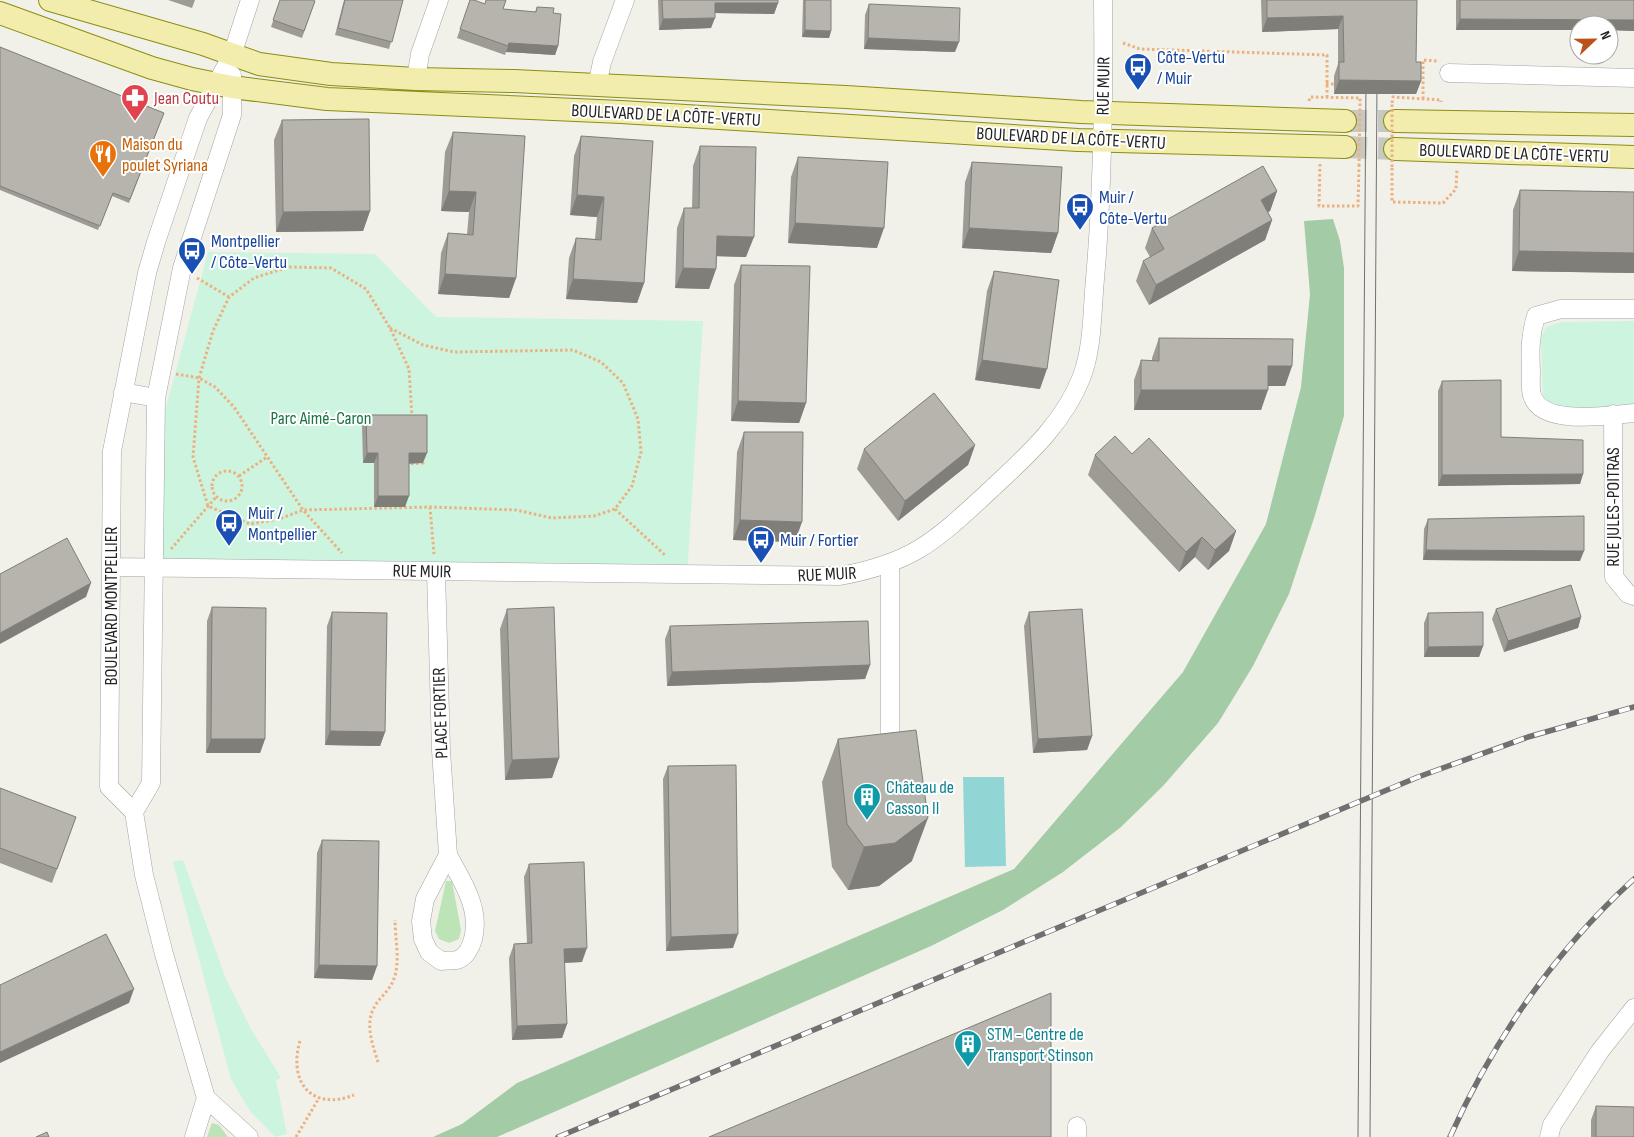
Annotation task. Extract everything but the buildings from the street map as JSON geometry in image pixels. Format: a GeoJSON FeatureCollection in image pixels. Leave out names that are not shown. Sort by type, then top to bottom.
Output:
{"type":"FeatureCollection","features":[{"type":"Feature","properties":{"kind":"main road","name":"BOULEVARD DE LA CÔTE-VERTU"},"geometry":{"type":"LineString","coordinates":[[57,1],[203,44],[259,64],[352,76],[416,80],[514,81],[846,97],[1102,113],[1346,121]]}},
{"type":"Feature","properties":{"kind":"main road","name":"BOULEVARD DE LA CÔTE-VERTU"},"geometry":{"type":"LineString","coordinates":[[0,13],[152,68],[224,86],[367,101],[631,112],[1102,141],[1345,147]]}},
{"type":"Feature","properties":{"kind":"main road","name":"BOULEVARD DE LA CÔTE-VERTU"},"geometry":{"type":"LineString","coordinates":[[1394,112],[1634,125]]}},
{"type":"Feature","properties":{"kind":"main road","name":"BOULEVARD DE LA CÔTE-VERTU"},"geometry":{"type":"LineString","coordinates":[[1393,158],[1634,157]]}},
{"type":"Feature","properties":{"kind":"street","name":"BOULEVARD MONTPELLIER"},"geometry":{"type":"LineString","coordinates":[[224,86],[232,115],[182,268],[156,398],[151,783],[134,812],[109,787],[112,451],[147,273],[198,118],[224,86],[250,0]]}},
{"type":"Feature","properties":{"kind":"street"},"geometry":{"type":"LineString","coordinates":[[416,80],[420,54],[439,0]]}},
{"type":"Feature","properties":{"kind":"street"},"geometry":{"type":"LineString","coordinates":[[598,86],[602,62],[625,0]]}},
{"type":"Feature","properties":{"kind":"street","name":"RUE MUIR"},"geometry":{"type":"LineString","coordinates":[[111,567],[840,576],[890,564],[914,554],[941,536],[1052,428],[1070,401],[1082,376],[1089,349],[1099,233],[1103,0]]}},
{"type":"Feature","properties":{"kind":"street"},"geometry":{"type":"LineString","coordinates":[[1449,73],[1634,78]]}},
{"type":"Feature","properties":{"kind":"street"},"geometry":{"type":"LineString","coordinates":[[1634,308],[1561,309],[1536,316],[1530,336],[1532,395],[1538,406],[1548,413],[1561,416],[1634,413]]}},
{"type":"Feature","properties":{"kind":"street"},"geometry":{"type":"LineString","coordinates":[[123,392],[156,398]]}},
{"type":"Feature","properties":{"kind":"street","name":"RUE JULES-POITRAS"},"geometry":{"type":"LineString","coordinates":[[1613,414],[1614,577],[1631,595]]}},
{"type":"Feature","properties":{"kind":"street"},"geometry":{"type":"LineString","coordinates":[[890,564],[890,762]]}},
{"type":"Feature","properties":{"kind":"street","name":"PLACE FORTIER"},"geometry":{"type":"LineString","coordinates":[[436,572],[441,750],[448,855],[468,891],[474,909],[476,928],[471,948],[458,960],[441,961],[429,952],[423,939],[421,921],[425,899],[448,855]]}},
{"type":"Feature","properties":{"kind":"street"},"geometry":{"type":"LineString","coordinates":[[134,812],[144,875],[155,919],[206,1098],[250,1137]]}},
{"type":"Feature","properties":{"kind":"street"},"geometry":{"type":"LineString","coordinates":[[1549,1137],[1552,1125],[1600,1051],[1634,1008]]}},
{"type":"Feature","properties":{"kind":"street"},"geometry":{"type":"LineString","coordinates":[[194,1137],[206,1098]]}},
{"type":"Feature","properties":{"kind":"path"},"geometry":{"type":"LineString","coordinates":[[1123,43],[1140,49],[1327,55],[1327,97]]}},
{"type":"Feature","properties":{"kind":"path"},"geometry":{"type":"LineString","coordinates":[[1326,84],[1334,84]]}},
{"type":"Feature","properties":{"kind":"path"},"geometry":{"type":"LineString","coordinates":[[1416,85],[1423,85],[1423,99]]}},
{"type":"Feature","properties":{"kind":"path"},"geometry":{"type":"LineString","coordinates":[[1310,97],[1360,98],[1358,206],[1319,206],[1320,161]]}},
{"type":"Feature","properties":{"kind":"path"},"geometry":{"type":"LineString","coordinates":[[1441,100],[1393,97],[1392,202],[1443,203],[1456,189],[1458,164]]}},
{"type":"Feature","properties":{"kind":"path"},"geometry":{"type":"LineString","coordinates":[[390,328],[423,345],[454,352],[573,350],[601,362],[623,383],[638,419],[641,452],[632,486],[615,509],[594,516],[552,518],[516,510],[430,508],[303,510],[279,519],[250,524],[208,506],[193,457],[199,378],[213,331],[229,297],[254,278],[289,267],[331,268],[366,289],[390,328],[409,369],[412,425]]}},
{"type":"Feature","properties":{"kind":"path"},"geometry":{"type":"LineString","coordinates":[[182,268],[229,297]]}},
{"type":"Feature","properties":{"kind":"path"},"geometry":{"type":"LineString","coordinates":[[171,374],[199,378],[215,387],[234,407],[303,510],[357,571]]}},
{"type":"Feature","properties":{"kind":"path"},"geometry":{"type":"LineString","coordinates":[[405,472],[405,464],[424,463],[423,454]]}},
{"type":"Feature","properties":{"kind":"path"},"geometry":{"type":"LineString","coordinates":[[239,476],[267,457]]}},
{"type":"Feature","properties":{"kind":"path"},"geometry":{"type":"LineString","coordinates":[[226,470],[239,476],[242,486],[239,496],[225,501],[216,497],[212,488],[217,474],[226,470]]}},
{"type":"Feature","properties":{"kind":"path"},"geometry":{"type":"LineString","coordinates":[[155,568],[216,497]]}},
{"type":"Feature","properties":{"kind":"path"},"geometry":{"type":"LineString","coordinates":[[405,498],[405,506]]}},
{"type":"Feature","properties":{"kind":"path"},"geometry":{"type":"LineString","coordinates":[[430,508],[436,572]]}},
{"type":"Feature","properties":{"kind":"path"},"geometry":{"type":"LineString","coordinates":[[615,509],[687,575]]}},
{"type":"Feature","properties":{"kind":"path"},"geometry":{"type":"LineString","coordinates":[[378,1062],[371,1037],[370,1022],[374,1007],[393,982],[396,971],[395,920]]}},
{"type":"Feature","properties":{"kind":"path"},"geometry":{"type":"LineString","coordinates":[[300,1041],[297,1053],[300,1078],[308,1092],[319,1098],[338,1102],[354,1095]]}},
{"type":"Feature","properties":{"kind":"path"},"geometry":{"type":"LineString","coordinates":[[296,1137],[319,1098]]}},
{"type":"Feature","properties":{"kind":"green space"},"geometry":{"type":"Polygon","coordinates":[[[1333,219],[1340,241],[1344,268],[1344,416],[1315,515],[1289,594],[1253,666],[1218,723],[1163,786],[1121,827],[1063,872],[1003,910],[931,946],[497,1137],[433,1137],[462,1124],[517,1083],[1014,869],[1183,672],[1266,524],[1301,387],[1310,294],[1304,221],[1333,219]]]}},
{"type":"Feature","properties":{"kind":"green space","name":"Parc Aimé-Caron"},"geometry":{"type":"Polygon","coordinates":[[[208,252],[375,254],[436,317],[703,321],[687,575],[155,568],[154,452],[208,252]]]}},
{"type":"Feature","properties":{"kind":"green space"},"geometry":{"type":"Polygon","coordinates":[[[1634,321],[1634,406],[1569,410],[1553,407],[1543,396],[1541,338],[1546,327],[1561,322],[1634,321]]]}},
{"type":"Feature","properties":{"kind":"green space"},"geometry":{"type":"Polygon","coordinates":[[[183,860],[226,979],[250,1027],[281,1078],[276,1080],[287,1134],[275,1137],[250,1111],[231,1079],[173,862],[183,860]]]}},
{"type":"Feature","properties":{"kind":"green space"},"geometry":{"type":"Polygon","coordinates":[[[446,881],[452,881],[461,930],[459,939],[449,943],[439,939],[435,931],[446,881]]]}},
{"type":"Feature","properties":{"kind":"green space"},"geometry":{"type":"Polygon","coordinates":[[[212,1123],[219,1125],[228,1137],[207,1137],[212,1123]]]}},
{"type":"Feature","properties":{"kind":"shaded area"},"geometry":{"type":"Polygon","coordinates":[[[963,777],[1004,777],[1006,866],[965,867],[963,777]]]}},
{"type":"Feature","properties":{"kind":"tunnel"},"geometry":{"type":"LineString","coordinates":[[1345,121],[1395,121]]}},
{"type":"Feature","properties":{"kind":"tunnel"},"geometry":{"type":"LineString","coordinates":[[1345,147],[1395,149]]}},
{"type":"Feature","properties":{"kind":"tram line"},"geometry":{"type":"LineString","coordinates":[[1358,1137],[1366,80]]}},
{"type":"Feature","properties":{"kind":"tram line"},"geometry":{"type":"LineString","coordinates":[[1370,1137],[1377,80]]}},
{"type":"Feature","properties":{"kind":"railway"},"geometry":{"type":"LineString","coordinates":[[558,1137],[1418,777],[1528,737],[1634,707]]}},
{"type":"Feature","properties":{"kind":"railway"},"geometry":{"type":"LineString","coordinates":[[1450,1137],[1486,1065],[1529,998],[1578,936],[1634,879]]}},
{"type":"Feature","properties":{"kind":"place","name":"Côte-Vertu / Muir"},"geometry":{"type":"Point","coordinates":[1138,91]}},
{"type":"Feature","properties":{"kind":"place","name":"Jean Coutu"},"geometry":{"type":"Point","coordinates":[135,122]}},
{"type":"Feature","properties":{"kind":"place","name":"Maison du poulet Syriana"},"geometry":{"type":"Point","coordinates":[103,178]}},
{"type":"Feature","properties":{"kind":"place","name":"Muir / Côte-Vertu"},"geometry":{"type":"Point","coordinates":[1080,231]}},
{"type":"Feature","properties":{"kind":"place","name":"Montpellier / Côte-Vertu"},"geometry":{"type":"Point","coordinates":[192,275]}},
{"type":"Feature","properties":{"kind":"place","name":"Muir / Montpellier"},"geometry":{"type":"Point","coordinates":[229,547]}},
{"type":"Feature","properties":{"kind":"place","name":"Muir / Fortier"},"geometry":{"type":"Point","coordinates":[761,564]}},
{"type":"Feature","properties":{"kind":"place","name":"Château de Casson II"},"geometry":{"type":"Point","coordinates":[867,821]}},
{"type":"Feature","properties":{"kind":"place","name":"STM - Centre de Transport Stinson"},"geometry":{"type":"Point","coordinates":[968,1068]}}]}
